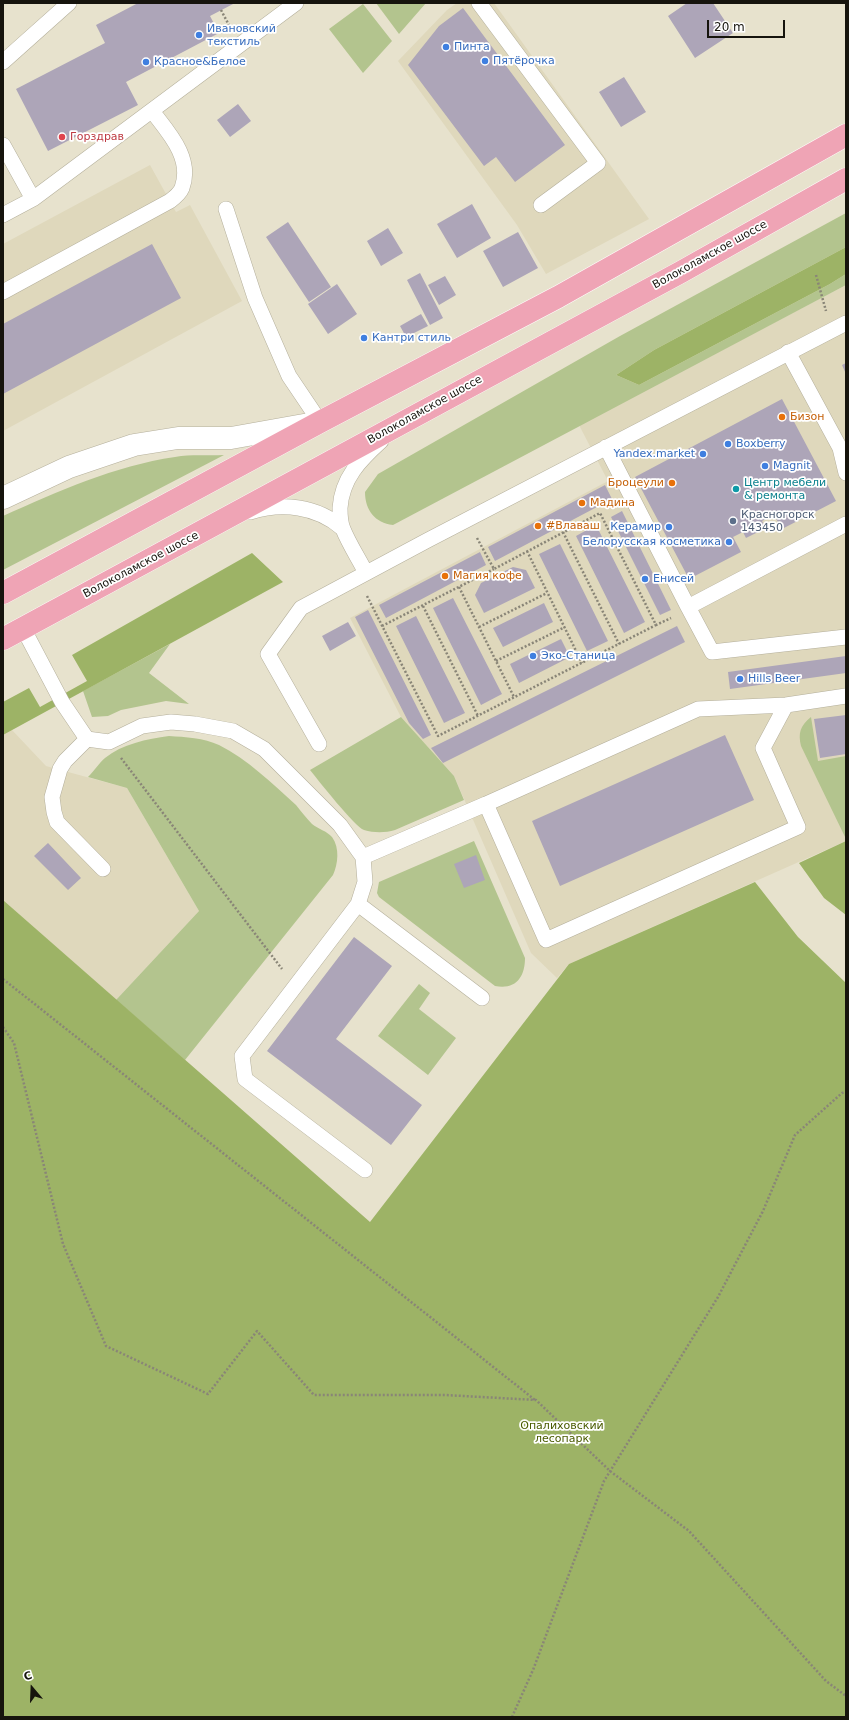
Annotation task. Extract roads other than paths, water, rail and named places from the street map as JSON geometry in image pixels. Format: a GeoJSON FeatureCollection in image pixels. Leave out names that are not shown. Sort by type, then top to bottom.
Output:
{"type":"FeatureCollection","features":[{"type":"Feature","properties":{"kind":"main road"},"geometry":{"type":"LineString","coordinates":[[3,593],[320,422],[558,297],[846,135]]}},
{"type":"Feature","properties":{"kind":"main road","name":"Волоколамское шоссе"},"geometry":{"type":"LineString","coordinates":[[3,639],[681,272],[846,179]]}},
{"type":"Feature","properties":{"kind":"street"},"geometry":{"type":"LineString","coordinates":[[3,498],[69,466],[134,445],[178,438],[231,438],[320,422]]}},
{"type":"Feature","properties":{"kind":"lane"},"geometry":{"type":"LineString","coordinates":[[3,62],[70,3]]}},
{"type":"Feature","properties":{"kind":"lane"},"geometry":{"type":"LineString","coordinates":[[3,215],[32,199],[296,3]]}},
{"type":"Feature","properties":{"kind":"lane"},"geometry":{"type":"LineString","coordinates":[[479,3],[598,163],[541,205]]}},
{"type":"Feature","properties":{"kind":"lane"},"geometry":{"type":"LineString","coordinates":[[3,292],[170,201],[182,189],[184,174],[183,158],[175,142],[152,111]]}},
{"type":"Feature","properties":{"kind":"lane"},"geometry":{"type":"LineString","coordinates":[[3,145],[32,199]]}},
{"type":"Feature","properties":{"kind":"lane"},"geometry":{"type":"LineString","coordinates":[[226,208],[258,305],[289,376],[320,422]]}},
{"type":"Feature","properties":{"kind":"lane"},"geometry":{"type":"LineString","coordinates":[[319,744],[268,654],[301,608],[606,447],[846,323]]}},
{"type":"Feature","properties":{"kind":"lane"},"geometry":{"type":"LineString","coordinates":[[788,352],[843,446],[846,473]]}},
{"type":"Feature","properties":{"kind":"lane"},"geometry":{"type":"LineString","coordinates":[[362,575],[342,528],[340,517],[341,498],[346,480],[358,462],[396,426]]}},
{"type":"Feature","properties":{"kind":"lane"},"geometry":{"type":"LineString","coordinates":[[606,447],[712,652],[846,637]]}},
{"type":"Feature","properties":{"kind":"lane"},"geometry":{"type":"LineString","coordinates":[[228,518],[264,508],[298,507],[316,512],[334,521],[342,528]]}},
{"type":"Feature","properties":{"kind":"lane"},"geometry":{"type":"LineString","coordinates":[[688,607],[846,524]]}},
{"type":"Feature","properties":{"kind":"lane"},"geometry":{"type":"LineString","coordinates":[[24,628],[62,702],[87,739],[109,742],[142,726],[171,722],[195,724],[233,731],[264,749],[340,825],[364,857],[365,882],[358,904],[242,1056],[245,1079],[365,1170]]}},
{"type":"Feature","properties":{"kind":"lane"},"geometry":{"type":"LineString","coordinates":[[364,857],[698,709],[786,705],[846,696]]}},
{"type":"Feature","properties":{"kind":"lane"},"geometry":{"type":"LineString","coordinates":[[486,804],[546,940],[798,828],[763,748],[786,705]]}},
{"type":"Feature","properties":{"kind":"lane"},"geometry":{"type":"LineString","coordinates":[[87,739],[65,761],[60,769],[52,797],[57,822],[102,869]]}},
{"type":"Feature","properties":{"kind":"lane"},"geometry":{"type":"LineString","coordinates":[[358,904],[482,998]]}},
{"type":"Feature","properties":{"kind":"place","name":"Ивановский текстиль"},"geometry":{"type":"Point","coordinates":[199,35]}},
{"type":"Feature","properties":{"kind":"place","name":"Пинта"},"geometry":{"type":"Point","coordinates":[446,47]}},
{"type":"Feature","properties":{"kind":"place","name":"Пятёрочка"},"geometry":{"type":"Point","coordinates":[485,61]}},
{"type":"Feature","properties":{"kind":"place","name":"Красное&Белое"},"geometry":{"type":"Point","coordinates":[146,62]}},
{"type":"Feature","properties":{"kind":"place","name":"Горздрав"},"geometry":{"type":"Point","coordinates":[62,137]}},
{"type":"Feature","properties":{"kind":"place","name":"Кантри стиль"},"geometry":{"type":"Point","coordinates":[364,338]}},
{"type":"Feature","properties":{"kind":"place","name":"Бизон"},"geometry":{"type":"Point","coordinates":[782,417]}},
{"type":"Feature","properties":{"kind":"place","name":"Boxberry"},"geometry":{"type":"Point","coordinates":[728,444]}},
{"type":"Feature","properties":{"kind":"place","name":"Yandex.market"},"geometry":{"type":"Point","coordinates":[703,454]}},
{"type":"Feature","properties":{"kind":"place","name":"Magnit"},"geometry":{"type":"Point","coordinates":[765,466]}},
{"type":"Feature","properties":{"kind":"place","name":"Броцеули"},"geometry":{"type":"Point","coordinates":[672,483]}},
{"type":"Feature","properties":{"kind":"place","name":"Центр мебели & ремонта"},"geometry":{"type":"Point","coordinates":[736,489]}},
{"type":"Feature","properties":{"kind":"place","name":"Мадина"},"geometry":{"type":"Point","coordinates":[582,503]}},
{"type":"Feature","properties":{"kind":"place","name":"Красногорск 143450"},"geometry":{"type":"Point","coordinates":[733,521]}},
{"type":"Feature","properties":{"kind":"place","name":"#Влаваш"},"geometry":{"type":"Point","coordinates":[538,526]}},
{"type":"Feature","properties":{"kind":"place","name":"Керамир"},"geometry":{"type":"Point","coordinates":[669,527]}},
{"type":"Feature","properties":{"kind":"place","name":"Белорусская косметика"},"geometry":{"type":"Point","coordinates":[729,542]}},
{"type":"Feature","properties":{"kind":"place","name":"Магия кофе"},"geometry":{"type":"Point","coordinates":[445,576]}},
{"type":"Feature","properties":{"kind":"place","name":"Енисей"},"geometry":{"type":"Point","coordinates":[645,579]}},
{"type":"Feature","properties":{"kind":"place","name":"Эко-Станица"},"geometry":{"type":"Point","coordinates":[533,656]}},
{"type":"Feature","properties":{"kind":"place","name":"Hills Beer"},"geometry":{"type":"Point","coordinates":[740,679]}},
{"type":"Feature","properties":{"kind":"park label","name":"Опалиховский лесопарк"},"geometry":{"type":"Point","coordinates":[562,1432]}}]}
